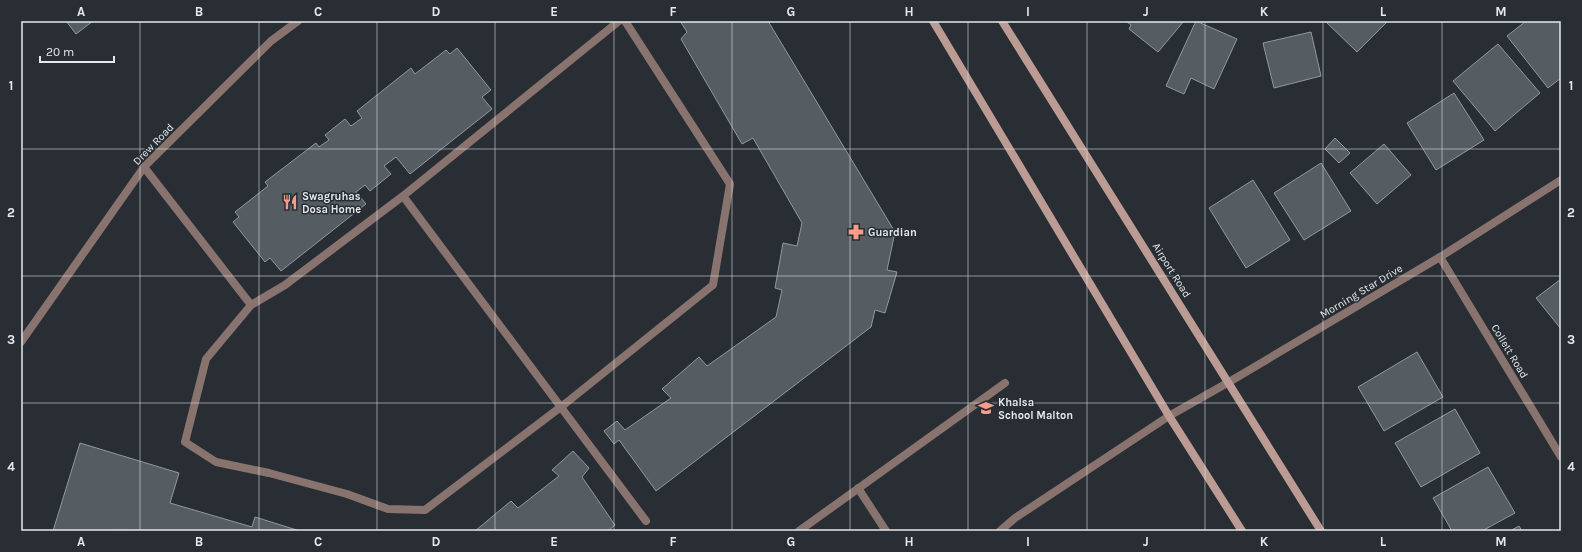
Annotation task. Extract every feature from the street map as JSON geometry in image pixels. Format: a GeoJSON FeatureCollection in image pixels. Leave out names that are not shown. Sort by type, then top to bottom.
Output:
{"type":"FeatureCollection","features":[{"type":"Feature","properties":{"kind":"main road"},"geometry":{"type":"LineString","coordinates":[[933,21],[1169,416],[1242,531]]}},
{"type":"Feature","properties":{"kind":"main road","name":"Airport Road"},"geometry":{"type":"LineString","coordinates":[[1002,21],[1321,531]]}},
{"type":"Feature","properties":{"kind":"street","name":"Drew Road"},"geometry":{"type":"LineString","coordinates":[[21,342],[144,167],[271,41],[298,21]]}},
{"type":"Feature","properties":{"kind":"street"},"geometry":{"type":"LineString","coordinates":[[619,21],[403,196],[285,285],[250,306],[206,359],[185,442],[216,462],[270,473],[348,494],[388,509],[425,510],[560,408],[714,285],[730,184],[626,21]]}},
{"type":"Feature","properties":{"kind":"street"},"geometry":{"type":"LineString","coordinates":[[144,167],[250,306]]}},
{"type":"Feature","properties":{"kind":"street","name":"Morning Star Drive"},"geometry":{"type":"LineString","coordinates":[[1000,531],[1016,518],[1169,416],[1440,257],[1561,180]]}},
{"type":"Feature","properties":{"kind":"street"},"geometry":{"type":"LineString","coordinates":[[403,196],[560,408],[646,521]]}},
{"type":"Feature","properties":{"kind":"street","name":"Collett Road"},"geometry":{"type":"LineString","coordinates":[[1440,257],[1561,457]]}},
{"type":"Feature","properties":{"kind":"street"},"geometry":{"type":"LineString","coordinates":[[799,531],[1005,383]]}},
{"type":"Feature","properties":{"kind":"street"},"geometry":{"type":"LineString","coordinates":[[858,488],[886,531]]}},
{"type":"Feature","properties":{"kind":"building"},"geometry":{"type":"Polygon","coordinates":[[[66,21],[93,21],[76,34],[66,21]]]}},
{"type":"Feature","properties":{"kind":"building"},"geometry":{"type":"Polygon","coordinates":[[[680,21],[768,21],[895,232],[887,270],[897,272],[885,313],[875,310],[871,327],[656,491],[619,440],[614,444],[604,431],[617,421],[625,430],[671,398],[662,389],[699,357],[707,366],[776,317],[782,290],[775,288],[783,243],[797,246],[802,223],[753,138],[742,144],[681,39],[687,32],[680,21]]]}},
{"type":"Feature","properties":{"kind":"building"},"geometry":{"type":"Polygon","coordinates":[[[1126,21],[1184,21],[1158,52],[1129,29],[1131,25],[1126,21]]]}},
{"type":"Feature","properties":{"kind":"building"},"geometry":{"type":"Polygon","coordinates":[[[1196,21],[1237,39],[1214,89],[1191,78],[1184,94],[1166,86],[1196,21]]]}},
{"type":"Feature","properties":{"kind":"building"},"geometry":{"type":"Polygon","coordinates":[[[1325,21],[1388,21],[1357,52],[1325,21]]]}},
{"type":"Feature","properties":{"kind":"building"},"geometry":{"type":"Polygon","coordinates":[[[1526,21],[1561,21],[1561,78],[1548,88],[1507,36],[1526,21]]]}},
{"type":"Feature","properties":{"kind":"building"},"geometry":{"type":"Polygon","coordinates":[[[1311,32],[1321,76],[1274,88],[1263,43],[1311,32]]]}},
{"type":"Feature","properties":{"kind":"building"},"geometry":{"type":"Polygon","coordinates":[[[1498,44],[1540,93],[1495,131],[1453,81],[1498,44]]]}},
{"type":"Feature","properties":{"kind":"building"},"geometry":{"type":"Polygon","coordinates":[[[457,48],[491,90],[482,97],[492,109],[410,174],[396,157],[384,166],[391,174],[370,191],[365,185],[356,192],[366,204],[281,271],[270,258],[265,262],[233,222],[239,217],[235,212],[268,186],[265,182],[316,143],[319,147],[329,140],[325,135],[345,119],[351,126],[362,118],[357,111],[411,68],[415,74],[446,50],[450,54],[457,48]]]}},
{"type":"Feature","properties":{"kind":"building"},"geometry":{"type":"Polygon","coordinates":[[[1454,93],[1484,140],[1436,170],[1407,123],[1454,93]]]}},
{"type":"Feature","properties":{"kind":"building"},"geometry":{"type":"Polygon","coordinates":[[[1335,138],[1350,153],[1339,163],[1325,149],[1335,138]]]}},
{"type":"Feature","properties":{"kind":"building"},"geometry":{"type":"Polygon","coordinates":[[[1384,144],[1411,175],[1377,204],[1350,173],[1384,144]]]}},
{"type":"Feature","properties":{"kind":"building"},"geometry":{"type":"Polygon","coordinates":[[[1321,163],[1351,211],[1304,240],[1274,193],[1321,163]]]}},
{"type":"Feature","properties":{"kind":"building"},"geometry":{"type":"Polygon","coordinates":[[[1253,180],[1290,240],[1246,268],[1209,208],[1253,180]]]}},
{"type":"Feature","properties":{"kind":"building"},"geometry":{"type":"Polygon","coordinates":[[[1561,279],[1561,329],[1536,298],[1561,279]]]}},
{"type":"Feature","properties":{"kind":"building"},"geometry":{"type":"Polygon","coordinates":[[[1417,352],[1443,397],[1384,431],[1358,387],[1417,352]]]}},
{"type":"Feature","properties":{"kind":"building"},"geometry":{"type":"Polygon","coordinates":[[[1455,409],[1480,453],[1421,487],[1395,443],[1455,409]]]}},
{"type":"Feature","properties":{"kind":"building"},"geometry":{"type":"Polygon","coordinates":[[[80,443],[179,473],[170,503],[252,527],[255,517],[300,531],[53,531],[80,443]]]}},
{"type":"Feature","properties":{"kind":"building"},"geometry":{"type":"Polygon","coordinates":[[[573,451],[589,468],[582,477],[615,525],[608,531],[475,531],[511,501],[518,508],[559,476],[552,470],[573,451]]]}},
{"type":"Feature","properties":{"kind":"building"},"geometry":{"type":"Polygon","coordinates":[[[1488,467],[1515,513],[1482,531],[1452,531],[1433,498],[1488,467]]]}},
{"type":"Feature","properties":{"kind":"building"},"geometry":{"type":"Polygon","coordinates":[[[1519,526],[1522,531],[1510,531],[1519,526]]]}},
{"type":"Feature","properties":{"kind":"place","name":"Swagruhas Dosa Home"},"geometry":{"type":"Point","coordinates":[290,202]}},
{"type":"Feature","properties":{"kind":"place","name":"Guardian"},"geometry":{"type":"Point","coordinates":[856,232]}},
{"type":"Feature","properties":{"kind":"place","name":"Khalsa School Malton"},"geometry":{"type":"Point","coordinates":[986,408]}}]}
